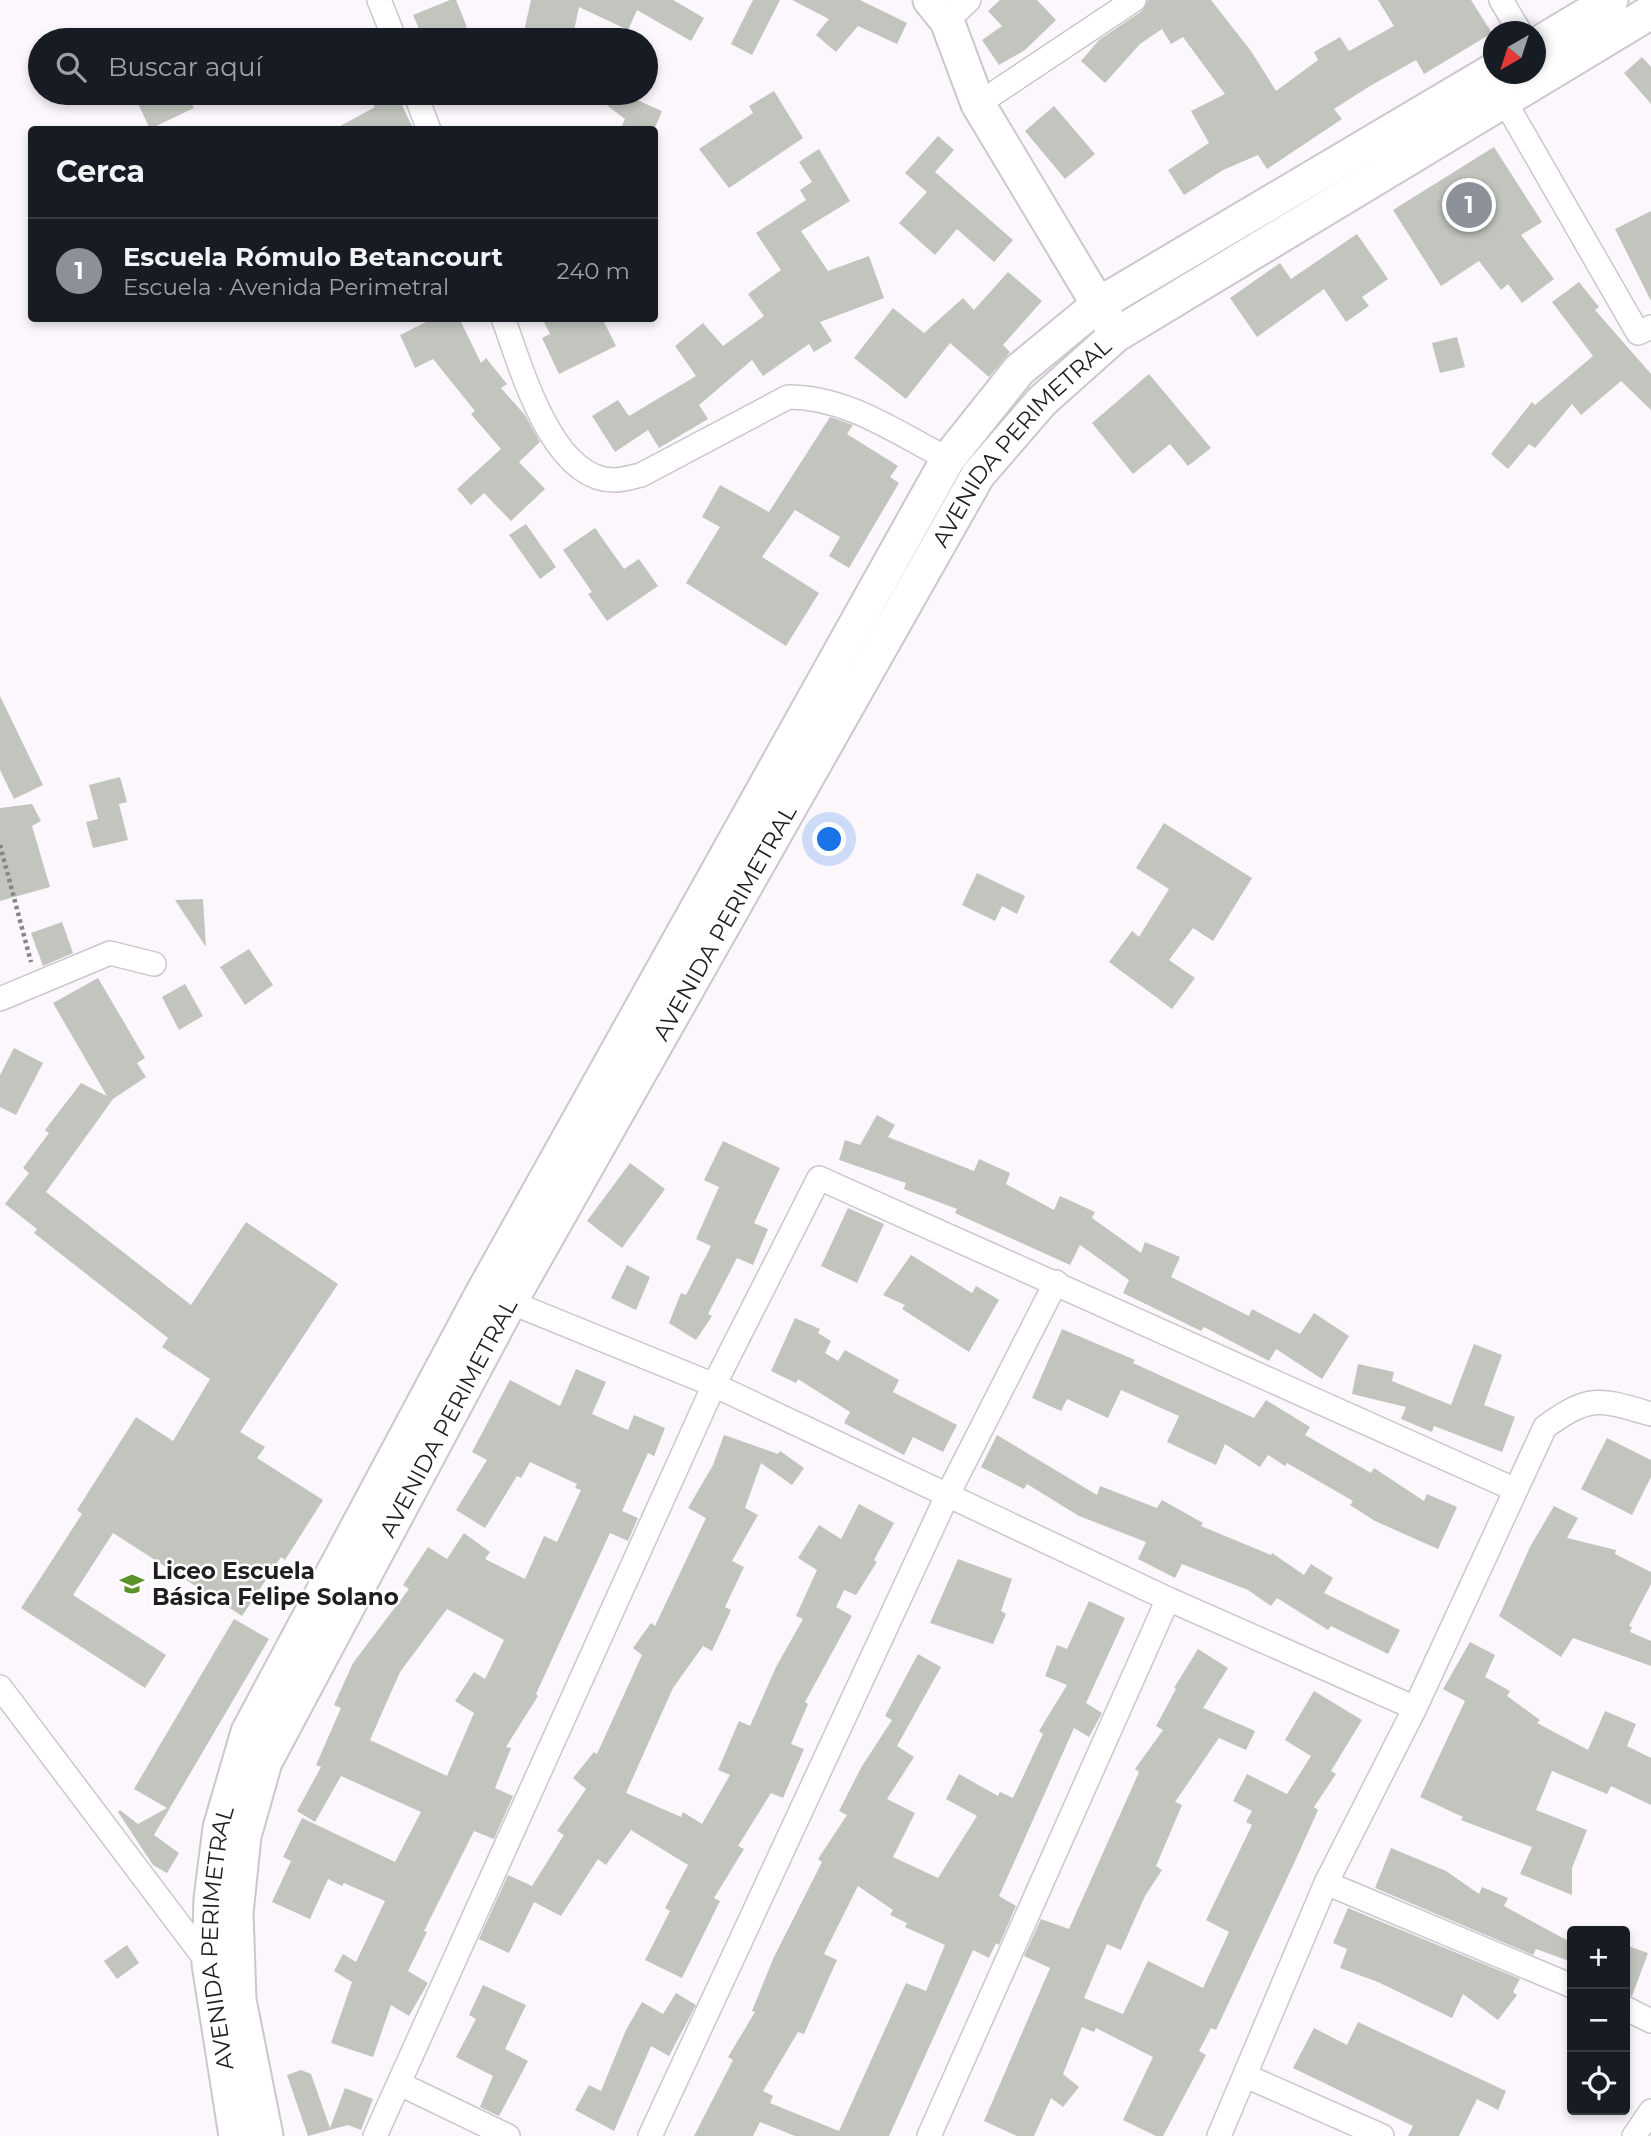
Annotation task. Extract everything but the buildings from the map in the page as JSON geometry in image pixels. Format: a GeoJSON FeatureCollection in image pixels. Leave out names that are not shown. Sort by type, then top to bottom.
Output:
{"type":"FeatureCollection","features":[{"type":"Feature","properties":{"kind":"main road","name":"AVENIDA PERIMETRAL"},"geometry":{"type":"LineString","coordinates":[[1546,53],[1611,0]]}},
{"type":"Feature","properties":{"kind":"main road"},"geometry":{"type":"LineString","coordinates":[[949,7],[978,104],[1116,335]]}},
{"type":"Feature","properties":{"kind":"main road","name":"AVENIDA PERIMETRAL"},"geometry":{"type":"LineString","coordinates":[[1546,57],[1651,12]]}},
{"type":"Feature","properties":{"kind":"main road","name":"AVENIDA PERIMETRAL"},"geometry":{"type":"LineString","coordinates":[[236,2136],[209,1964],[211,1899],[220,1828],[248,1732],[490,1280],[948,459],[1019,370],[1099,304],[1499,85]]}},
{"type":"Feature","properties":{"kind":"main road","name":"AVENIDA PERIMETRAL"},"geometry":{"type":"LineString","coordinates":[[266,2136],[239,2000],[236,1913],[244,1836],[265,1762],[510,1303],[978,475],[1042,401],[1116,335],[1499,85]]}},
{"type":"Feature","properties":{"kind":"street"},"geometry":{"type":"LineString","coordinates":[[379,0],[390,28]]}},
{"type":"Feature","properties":{"kind":"street"},"geometry":{"type":"LineString","coordinates":[[978,104],[1134,0]]}},
{"type":"Feature","properties":{"kind":"street"},"geometry":{"type":"LineString","coordinates":[[1501,0],[1513,21]]}},
{"type":"Feature","properties":{"kind":"street"},"geometry":{"type":"LineString","coordinates":[[1499,85],[1638,334],[1651,327]]}},
{"type":"Feature","properties":{"kind":"street"},"geometry":{"type":"LineString","coordinates":[[420,105],[427,126]]}},
{"type":"Feature","properties":{"kind":"street"},"geometry":{"type":"LineString","coordinates":[[505,322],[542,419],[568,457],[590,475],[614,480],[641,475],[788,397],[811,397],[841,403],[948,459]]}},
{"type":"Feature","properties":{"kind":"street"},"geometry":{"type":"LineString","coordinates":[[0,999],[110,953],[154,964]]}},
{"type":"Feature","properties":{"kind":"street"},"geometry":{"type":"LineString","coordinates":[[375,2136],[714,1385],[819,1178],[1516,1490]]}},
{"type":"Feature","properties":{"kind":"street"},"geometry":{"type":"LineString","coordinates":[[650,2136],[947,1496],[1056,1282]]}},
{"type":"Feature","properties":{"kind":"street"},"geometry":{"type":"LineString","coordinates":[[510,1303],[714,1385],[1167,1599],[1415,1708]]}},
{"type":"Feature","properties":{"kind":"street"},"geometry":{"type":"LineString","coordinates":[[1219,2136],[1326,1883],[1415,1708],[1545,1427],[1574,1406],[1602,1400],[1651,1414]]}},
{"type":"Feature","properties":{"kind":"street"},"geometry":{"type":"LineString","coordinates":[[929,2136],[1167,1599]]}},
{"type":"Feature","properties":{"kind":"street"},"geometry":{"type":"LineString","coordinates":[[0,1687],[209,1964]]}},
{"type":"Feature","properties":{"kind":"street"},"geometry":{"type":"LineString","coordinates":[[1326,1883],[1567,1984]]}},
{"type":"Feature","properties":{"kind":"street"},"geometry":{"type":"LineString","coordinates":[[1630,2010],[1651,2021]]}},
{"type":"Feature","properties":{"kind":"street"},"geometry":{"type":"LineString","coordinates":[[1246,2076],[1382,2136]]}},
{"type":"Feature","properties":{"kind":"street"},"geometry":{"type":"LineString","coordinates":[[400,2084],[508,2136]]}},
{"type":"Feature","properties":{"kind":"street"},"geometry":{"type":"LineString","coordinates":[[1634,2136],[1651,2111]]}},
{"type":"Feature","properties":{"kind":"path"},"geometry":{"type":"LineString","coordinates":[[0,845],[37,984]]}},
{"type":"Feature","properties":{"kind":"place","name":"Escuela Rómulo Betancourt"},"geometry":{"type":"Point","coordinates":[1469,205]}},
{"type":"Feature","properties":{"kind":"place","name":"Liceo Escuela Básica Felipe Solano"},"geometry":{"type":"Point","coordinates":[132,1584]}}]}
